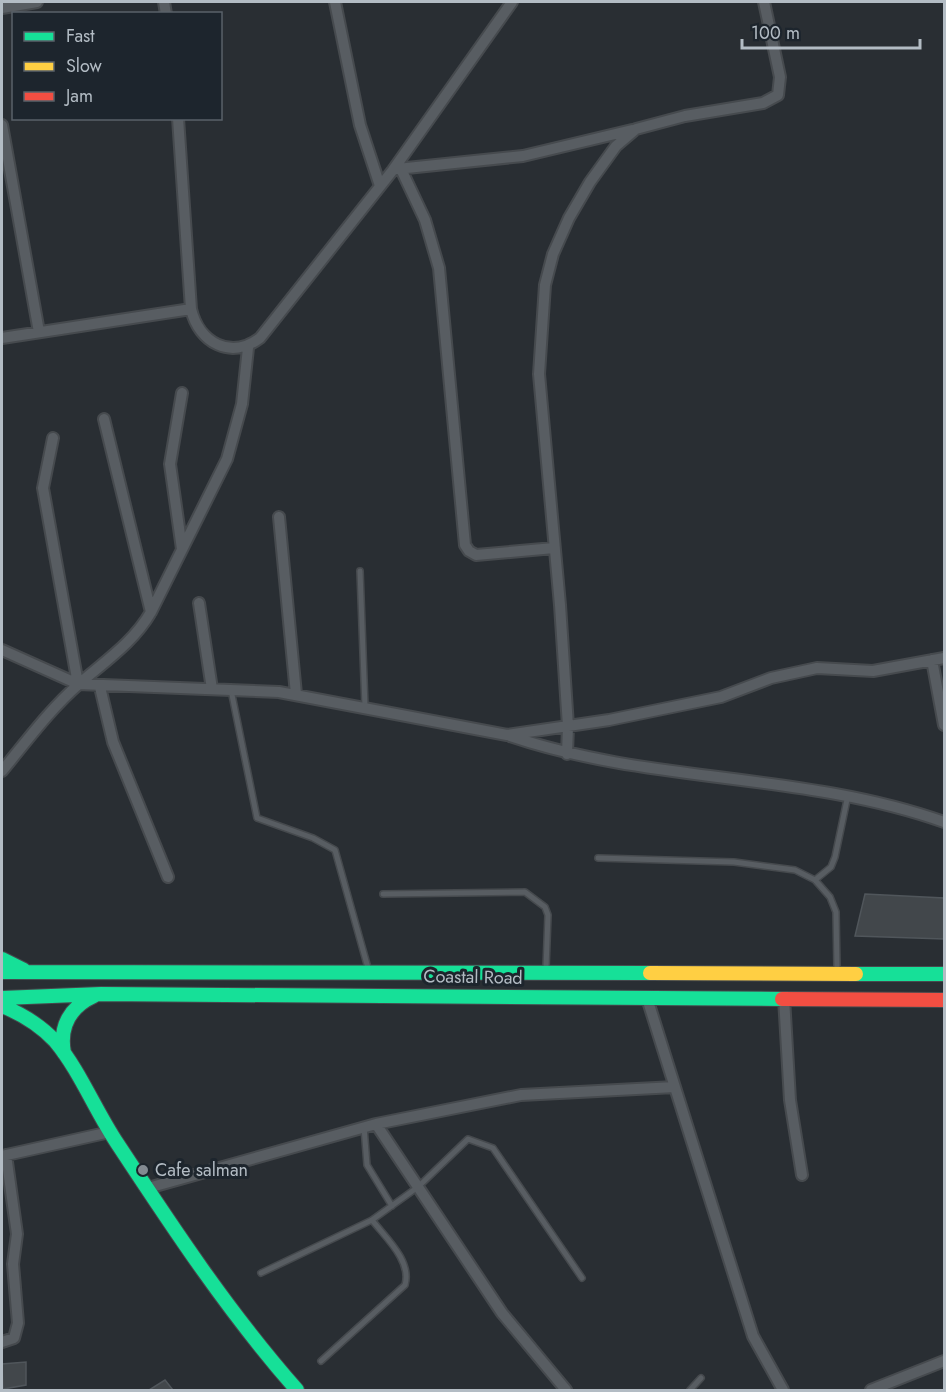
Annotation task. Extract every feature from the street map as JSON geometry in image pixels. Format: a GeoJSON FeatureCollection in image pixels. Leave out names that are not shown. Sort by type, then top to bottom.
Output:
{"type":"FeatureCollection","features":[{"type":"Feature","properties":{"kind":"main road"},"geometry":{"type":"LineString","coordinates":[[2,959],[30,972]]}},
{"type":"Feature","properties":{"kind":"main road","name":"Coastal Road"},"geometry":{"type":"LineString","coordinates":[[2,972],[945,974]]}},
{"type":"Feature","properties":{"kind":"main road","name":"Coastal Road"},"geometry":{"type":"LineString","coordinates":[[2,998],[101,994],[945,1000]]}},
{"type":"Feature","properties":{"kind":"main road"},"geometry":{"type":"LineString","coordinates":[[64,1056],[62,1038],[66,1020],[77,1005],[101,994]]}},
{"type":"Feature","properties":{"kind":"main road"},"geometry":{"type":"LineString","coordinates":[[2,1005],[35,1023],[64,1056],[110,1132],[148,1188],[258,1345],[297,1390]]}},
{"type":"Feature","properties":{"kind":"street"},"geometry":{"type":"LineString","coordinates":[[2,8],[37,2]]}},
{"type":"Feature","properties":{"kind":"street"},"geometry":{"type":"LineString","coordinates":[[335,2],[360,125],[380,186]]}},
{"type":"Feature","properties":{"kind":"street"},"geometry":{"type":"LineString","coordinates":[[178,120],[191,309],[195,326],[204,336],[234,349],[248,348],[260,338],[380,186],[397,169],[512,2]]}},
{"type":"Feature","properties":{"kind":"street"},"geometry":{"type":"LineString","coordinates":[[397,169],[523,156],[685,116],[763,103],[778,96],[780,78],[764,2]]}},
{"type":"Feature","properties":{"kind":"street"},"geometry":{"type":"LineString","coordinates":[[2,125],[39,332]]}},
{"type":"Feature","properties":{"kind":"street"},"geometry":{"type":"LineString","coordinates":[[567,754],[568,726],[540,374],[545,285],[553,254],[577,202],[616,146],[636,129]]}},
{"type":"Feature","properties":{"kind":"street"},"geometry":{"type":"LineString","coordinates":[[397,169],[425,220],[439,268],[465,544],[469,551],[476,555],[554,548]]}},
{"type":"Feature","properties":{"kind":"street"},"geometry":{"type":"LineString","coordinates":[[2,338],[191,309]]}},
{"type":"Feature","properties":{"kind":"street"},"geometry":{"type":"LineString","coordinates":[[2,771],[78,684],[107,663],[142,627],[151,612],[227,459],[243,404],[248,348]]}},
{"type":"Feature","properties":{"kind":"street"},"geometry":{"type":"LineString","coordinates":[[182,393],[170,464],[183,549]]}},
{"type":"Feature","properties":{"kind":"street"},"geometry":{"type":"LineString","coordinates":[[104,419],[151,612]]}},
{"type":"Feature","properties":{"kind":"street"},"geometry":{"type":"LineString","coordinates":[[53,438],[44,488],[78,684]]}},
{"type":"Feature","properties":{"kind":"street"},"geometry":{"type":"LineString","coordinates":[[279,517],[296,694]]}},
{"type":"Feature","properties":{"kind":"street"},"geometry":{"type":"LineString","coordinates":[[199,603],[212,689]]}},
{"type":"Feature","properties":{"kind":"street"},"geometry":{"type":"LineString","coordinates":[[2,650],[78,684],[100,687],[230,688],[296,694],[507,735],[567,754],[848,795],[945,822]]}},
{"type":"Feature","properties":{"kind":"street"},"geometry":{"type":"LineString","coordinates":[[507,735],[722,697],[771,678],[805,670],[817,668],[873,671],[945,658]]}},
{"type":"Feature","properties":{"kind":"street"},"geometry":{"type":"LineString","coordinates":[[932,660],[945,725]]}},
{"type":"Feature","properties":{"kind":"street"},"geometry":{"type":"LineString","coordinates":[[100,687],[113,742],[168,877]]}},
{"type":"Feature","properties":{"kind":"street"},"geometry":{"type":"LineString","coordinates":[[647,998],[753,1336],[783,1390]]}},
{"type":"Feature","properties":{"kind":"street"},"geometry":{"type":"LineString","coordinates":[[784,998],[790,1100],[802,1175]]}},
{"type":"Feature","properties":{"kind":"street"},"geometry":{"type":"LineString","coordinates":[[148,1188],[376,1124],[521,1095],[675,1087]]}},
{"type":"Feature","properties":{"kind":"street"},"geometry":{"type":"LineString","coordinates":[[376,1124],[502,1313],[566,1390]]}},
{"type":"Feature","properties":{"kind":"street"},"geometry":{"type":"LineString","coordinates":[[2,1342],[14,1338],[18,1323],[13,1264],[17,1234],[4,1156],[110,1132]]}},
{"type":"Feature","properties":{"kind":"street"},"geometry":{"type":"LineString","coordinates":[[871,1390],[945,1360]]}},
{"type":"Feature","properties":{"kind":"lane"},"geometry":{"type":"LineString","coordinates":[[360,571],[365,707]]}},
{"type":"Feature","properties":{"kind":"lane"},"geometry":{"type":"LineString","coordinates":[[230,688],[257,818],[313,838],[336,850],[369,972]]}},
{"type":"Feature","properties":{"kind":"lane"},"geometry":{"type":"LineString","coordinates":[[815,880],[831,867],[835,857],[848,795]]}},
{"type":"Feature","properties":{"kind":"lane"},"geometry":{"type":"LineString","coordinates":[[598,858],[734,862],[795,870],[815,880],[830,897],[836,912],[837,972]]}},
{"type":"Feature","properties":{"kind":"lane"},"geometry":{"type":"LineString","coordinates":[[383,894],[525,892],[545,907],[548,915],[546,972]]}},
{"type":"Feature","properties":{"kind":"lane"},"geometry":{"type":"LineString","coordinates":[[364,1127],[368,1165],[392,1206]]}},
{"type":"Feature","properties":{"kind":"lane"},"geometry":{"type":"LineString","coordinates":[[261,1273],[372,1220],[418,1187],[468,1139],[493,1148],[582,1278]]}},
{"type":"Feature","properties":{"kind":"lane"},"geometry":{"type":"LineString","coordinates":[[321,1361],[405,1285],[408,1274],[404,1262],[372,1220]]}},
{"type":"Feature","properties":{"kind":"lane"},"geometry":{"type":"LineString","coordinates":[[690,1390],[701,1378]]}},
{"type":"Feature","properties":{"kind":"building"},"geometry":{"type":"Polygon","coordinates":[[[865,894],[944,898],[944,939],[855,936],[865,894]]]}},
{"type":"Feature","properties":{"kind":"building"},"geometry":{"type":"Polygon","coordinates":[[[26,1362],[26,1385],[3,1389],[2,1364],[26,1362]]]}},
{"type":"Feature","properties":{"kind":"building"},"geometry":{"type":"Polygon","coordinates":[[[165,1380],[173,1390],[149,1390],[165,1380]]]}},
{"type":"Feature","properties":{"kind":"traffic: fast"},"geometry":{"type":"LineString","coordinates":[[2,959],[24,970]]}},
{"type":"Feature","properties":{"kind":"traffic: fast"},"geometry":{"type":"LineString","coordinates":[[2,972],[650,973]]}},
{"type":"Feature","properties":{"kind":"traffic: fast"},"geometry":{"type":"LineString","coordinates":[[856,974],[944,974]]}},
{"type":"Feature","properties":{"kind":"traffic: fast"},"geometry":{"type":"LineString","coordinates":[[2,998],[101,994],[782,999]]}},
{"type":"Feature","properties":{"kind":"traffic: fast"},"geometry":{"type":"LineString","coordinates":[[64,1053],[63,1034],[68,1018],[78,1006],[94,996]]}},
{"type":"Feature","properties":{"kind":"traffic: fast"},"geometry":{"type":"LineString","coordinates":[[2,1006],[30,1020],[55,1041],[72,1065],[117,1143],[181,1238],[248,1331],[297,1390]]}},
{"type":"Feature","properties":{"kind":"traffic: slow"},"geometry":{"type":"LineString","coordinates":[[650,973],[856,974]]}},
{"type":"Feature","properties":{"kind":"traffic: jam"},"geometry":{"type":"LineString","coordinates":[[782,999],[944,1000]]}},
{"type":"Feature","properties":{"kind":"place","name":"Cafe salman"},"geometry":{"type":"Point","coordinates":[143,1170]}}]}
